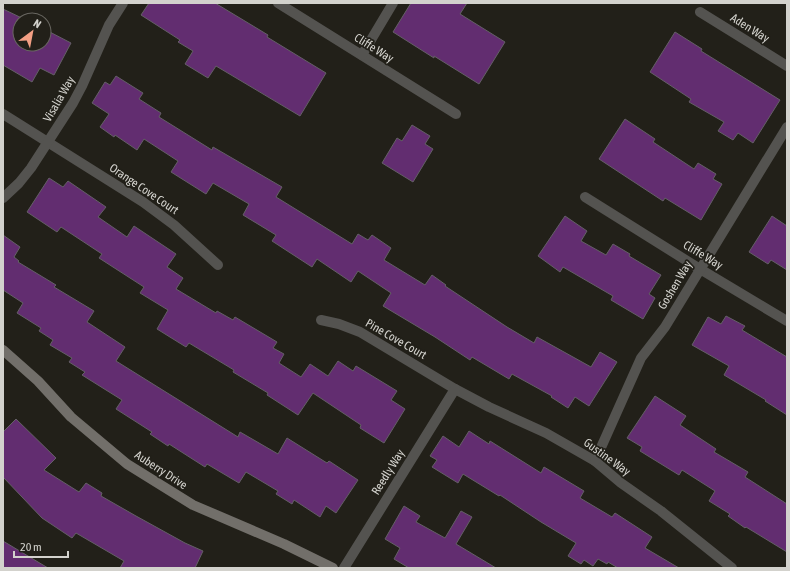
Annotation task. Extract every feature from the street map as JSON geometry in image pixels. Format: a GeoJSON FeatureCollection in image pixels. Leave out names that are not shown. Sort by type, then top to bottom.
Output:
{"type":"FeatureCollection","features":[{"type":"Feature","properties":{"kind":"street","name":"Visalia Way"},"geometry":{"type":"LineString","coordinates":[[3,198],[20,183],[73,103],[82,86],[99,44],[123,3]]}},
{"type":"Feature","properties":{"kind":"street","name":"Cliffe Way"},"geometry":{"type":"LineString","coordinates":[[278,3],[456,114]]}},
{"type":"Feature","properties":{"kind":"street"},"geometry":{"type":"LineString","coordinates":[[362,55],[393,3]]}},
{"type":"Feature","properties":{"kind":"street","name":"Aden Way"},"geometry":{"type":"LineString","coordinates":[[700,12],[787,66]]}},
{"type":"Feature","properties":{"kind":"street","name":"Orange Cove Court"},"geometry":{"type":"LineString","coordinates":[[3,114],[143,202],[174,225],[218,265]]}},
{"type":"Feature","properties":{"kind":"street","name":"Goshen Way"},"geometry":{"type":"LineString","coordinates":[[595,461],[641,358],[665,327],[787,127]]}},
{"type":"Feature","properties":{"kind":"street","name":"Cliffe Way"},"geometry":{"type":"LineString","coordinates":[[585,197],[700,269],[787,320]]}},
{"type":"Feature","properties":{"kind":"street","name":"Pine Cove Court"},"geometry":{"type":"LineString","coordinates":[[321,320],[340,324],[360,332],[455,389]]}},
{"type":"Feature","properties":{"kind":"street","name":"Auberry Drive"},"geometry":{"type":"LineString","coordinates":[[3,350],[38,381],[71,417],[127,464],[193,505],[284,544],[333,568]]}},
{"type":"Feature","properties":{"kind":"street","name":"Gustine Way"},"geometry":{"type":"LineString","coordinates":[[455,389],[489,407],[546,433],[595,461],[621,483],[661,511],[732,568]]}},
{"type":"Feature","properties":{"kind":"street","name":"Reedly Way"},"geometry":{"type":"LineString","coordinates":[[344,568],[455,389]]}},
{"type":"Feature","properties":{"kind":"building"},"geometry":{"type":"Polygon","coordinates":[[[149,3],[215,3],[268,35],[267,37],[326,73],[300,116],[216,66],[208,78],[185,64],[193,51],[178,42],[180,40],[141,15],[149,3]]]}},
{"type":"Feature","properties":{"kind":"building"},"geometry":{"type":"Polygon","coordinates":[[[411,3],[467,3],[460,14],[505,42],[479,84],[393,32],[411,3]]]}},
{"type":"Feature","properties":{"kind":"building"},"geometry":{"type":"Polygon","coordinates":[[[3,9],[12,13],[12,52],[52,52],[52,33],[71,43],[54,75],[40,68],[32,82],[3,65],[3,9]]]}},
{"type":"Feature","properties":{"kind":"building"},"geometry":{"type":"Polygon","coordinates":[[[675,32],[702,49],[701,51],[780,100],[753,143],[738,133],[733,140],[718,131],[724,122],[689,102],[691,99],[650,72],[675,32]]]}},
{"type":"Feature","properties":{"kind":"building"},"geometry":{"type":"Polygon","coordinates":[[[116,76],[143,93],[139,99],[161,113],[159,117],[212,150],[213,147],[282,187],[276,197],[352,244],[358,234],[368,240],[372,235],[391,248],[384,260],[425,285],[432,275],[446,285],[445,286],[534,343],[537,337],[591,367],[600,352],[617,362],[589,406],[575,397],[568,408],[551,397],[552,396],[512,374],[509,379],[472,357],[470,360],[383,306],[391,293],[358,271],[351,282],[317,259],[312,267],[272,241],[276,235],[243,215],[249,204],[213,183],[206,194],[171,172],[178,161],[144,139],[137,150],[100,127],[109,114],[92,103],[105,82],[110,85],[116,76]]]}},
{"type":"Feature","properties":{"kind":"building"},"geometry":{"type":"Polygon","coordinates":[[[625,119],[655,139],[653,142],[694,169],[698,163],[716,174],[713,179],[722,184],[701,220],[665,198],[663,201],[599,159],[625,119]]]}},
{"type":"Feature","properties":{"kind":"building"},"geometry":{"type":"Polygon","coordinates":[[[412,125],[430,136],[425,144],[433,149],[413,182],[382,163],[397,138],[402,141],[412,125]]]}},
{"type":"Feature","properties":{"kind":"building"},"geometry":{"type":"Polygon","coordinates":[[[49,178],[63,187],[68,181],[106,207],[98,217],[127,237],[134,226],[176,254],[167,267],[183,278],[176,289],[216,313],[217,311],[233,320],[235,317],[277,342],[273,348],[284,354],[279,363],[301,377],[310,364],[328,376],[338,361],[353,371],[356,366],[397,391],[391,400],[405,409],[384,443],[360,428],[361,425],[313,393],[298,415],[267,395],[268,393],[233,372],[234,370],[189,343],[186,347],[157,329],[168,310],[140,293],[144,287],[99,258],[102,254],[61,227],[57,232],[27,212],[49,178]]]}},
{"type":"Feature","properties":{"kind":"building"},"geometry":{"type":"Polygon","coordinates":[[[565,216],[587,231],[581,241],[606,255],[613,244],[630,254],[629,256],[661,275],[649,294],[655,298],[643,319],[611,300],[613,296],[563,267],[560,272],[538,256],[565,216]]]}},
{"type":"Feature","properties":{"kind":"building"},"geometry":{"type":"Polygon","coordinates":[[[772,216],[787,226],[787,270],[771,260],[768,264],[749,252],[772,216]]]}},
{"type":"Feature","properties":{"kind":"building"},"geometry":{"type":"Polygon","coordinates":[[[3,235],[20,247],[14,257],[19,261],[18,262],[56,285],[54,287],[94,311],[87,322],[125,347],[116,361],[238,437],[240,432],[278,454],[287,438],[327,463],[329,461],[358,480],[336,513],[326,506],[320,517],[294,500],[292,504],[276,494],[278,491],[246,472],[239,483],[207,464],[205,467],[169,444],[168,446],[150,434],[152,432],[116,409],[122,400],[82,375],[85,372],[69,362],[72,358],[50,345],[53,340],[39,331],[41,328],[17,313],[23,303],[3,290],[3,235]]]}},
{"type":"Feature","properties":{"kind":"building"},"geometry":{"type":"Polygon","coordinates":[[[726,316],[745,326],[742,330],[787,357],[787,415],[765,401],[766,400],[724,375],[729,366],[692,345],[708,317],[721,324],[726,316]]]}},
{"type":"Feature","properties":{"kind":"building"},"geometry":{"type":"Polygon","coordinates":[[[655,396],[686,416],[680,425],[716,449],[714,452],[748,472],[745,477],[787,504],[787,552],[746,527],[745,528],[728,516],[730,514],[709,501],[715,491],[682,470],[679,475],[640,451],[642,447],[627,438],[655,396]]]}},
{"type":"Feature","properties":{"kind":"building"},"geometry":{"type":"Polygon","coordinates":[[[16,419],[56,458],[44,470],[79,492],[86,483],[102,493],[101,496],[185,543],[203,551],[195,568],[120,568],[124,561],[76,533],[72,538],[42,518],[3,477],[3,432],[16,419]]]}},
{"type":"Feature","properties":{"kind":"building"},"geometry":{"type":"Polygon","coordinates":[[[469,431],[489,444],[490,441],[541,473],[544,467],[584,491],[580,498],[612,517],[615,513],[652,537],[645,548],[679,568],[618,568],[608,562],[607,564],[598,559],[593,566],[584,560],[581,564],[568,556],[576,543],[500,495],[499,496],[463,474],[458,483],[432,467],[437,460],[430,456],[443,436],[459,447],[469,431]]]}},
{"type":"Feature","properties":{"kind":"building"},"geometry":{"type":"Polygon","coordinates":[[[404,506],[420,516],[416,522],[445,538],[461,511],[472,517],[456,544],[496,568],[409,568],[394,559],[400,548],[385,539],[404,506]]]}},
{"type":"Feature","properties":{"kind":"building"},"geometry":{"type":"Polygon","coordinates":[[[3,541],[48,568],[3,568],[3,541]]]}}]}
